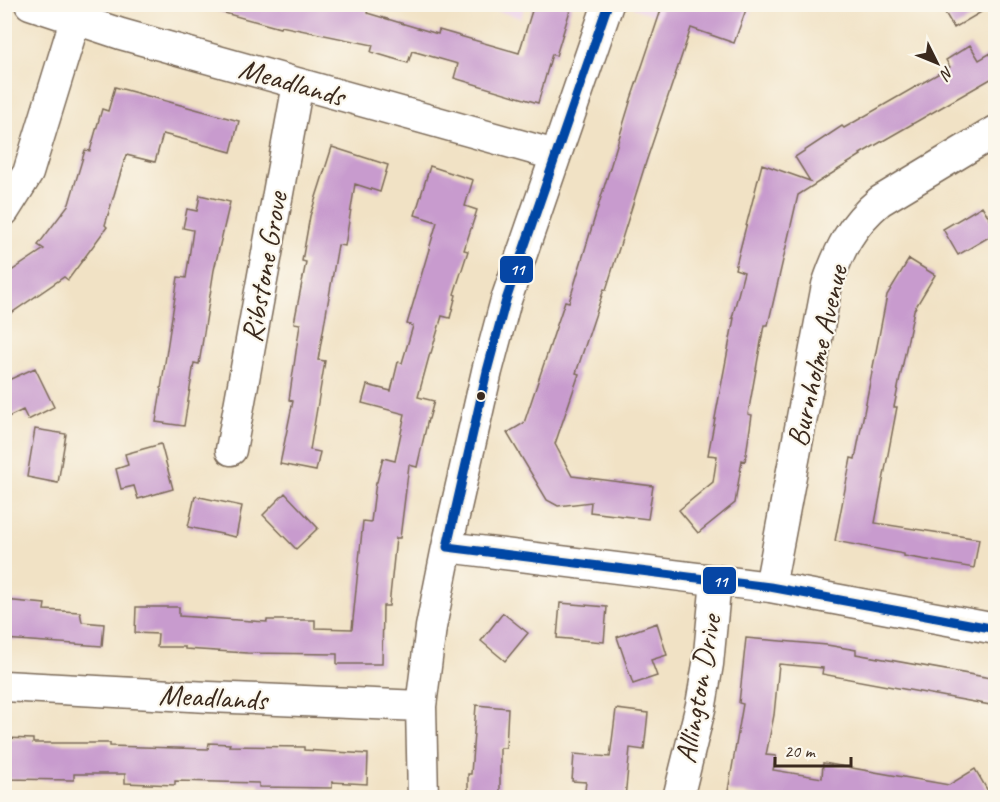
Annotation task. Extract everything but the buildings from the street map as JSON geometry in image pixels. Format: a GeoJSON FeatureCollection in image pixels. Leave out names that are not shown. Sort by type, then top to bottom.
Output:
{"type":"FeatureCollection","features":[{"type":"Feature","properties":{"kind":"street","name":"Meadlands"},"geometry":{"type":"LineString","coordinates":[[30,4],[75,20],[555,155]]}},
{"type":"Feature","properties":{"kind":"street"},"geometry":{"type":"LineString","coordinates":[[423,798],[421,706],[432,627],[447,547],[487,371],[503,310],[608,4]]}},
{"type":"Feature","properties":{"kind":"street"},"geometry":{"type":"LineString","coordinates":[[4,211],[28,173],[75,20]]}},
{"type":"Feature","properties":{"kind":"street","name":"Ribstone Grove"},"geometry":{"type":"LineString","coordinates":[[231,450],[298,84]]}},
{"type":"Feature","properties":{"kind":"street","name":"Burnholme Avenue"},"geometry":{"type":"LineString","coordinates":[[770,587],[827,285],[836,260],[862,215],[880,201],[996,131]]}},
{"type":"Feature","properties":{"kind":"street"},"geometry":{"type":"LineString","coordinates":[[447,547],[770,587],[996,629]]}},
{"type":"Feature","properties":{"kind":"street","name":"Allington Drive"},"geometry":{"type":"LineString","coordinates":[[678,798],[701,705],[708,664],[716,580]]}},
{"type":"Feature","properties":{"kind":"street","name":"Meadlands"},"geometry":{"type":"LineString","coordinates":[[4,686],[421,706]]}},
{"type":"Feature","properties":{"kind":"shaded area"},"geometry":{"type":"Polygon","coordinates":[[[525,4],[521,18],[477,5],[525,4]]]}},
{"type":"Feature","properties":{"kind":"shaded area"},"geometry":{"type":"Polygon","coordinates":[[[634,4],[755,5],[738,45],[633,8],[634,4]]]}},
{"type":"Feature","properties":{"kind":"transit line","name":"11"},"geometry":{"type":"LineString","coordinates":[[608,4],[506,300],[487,371],[447,547],[770,587],[996,629]]}}]}
